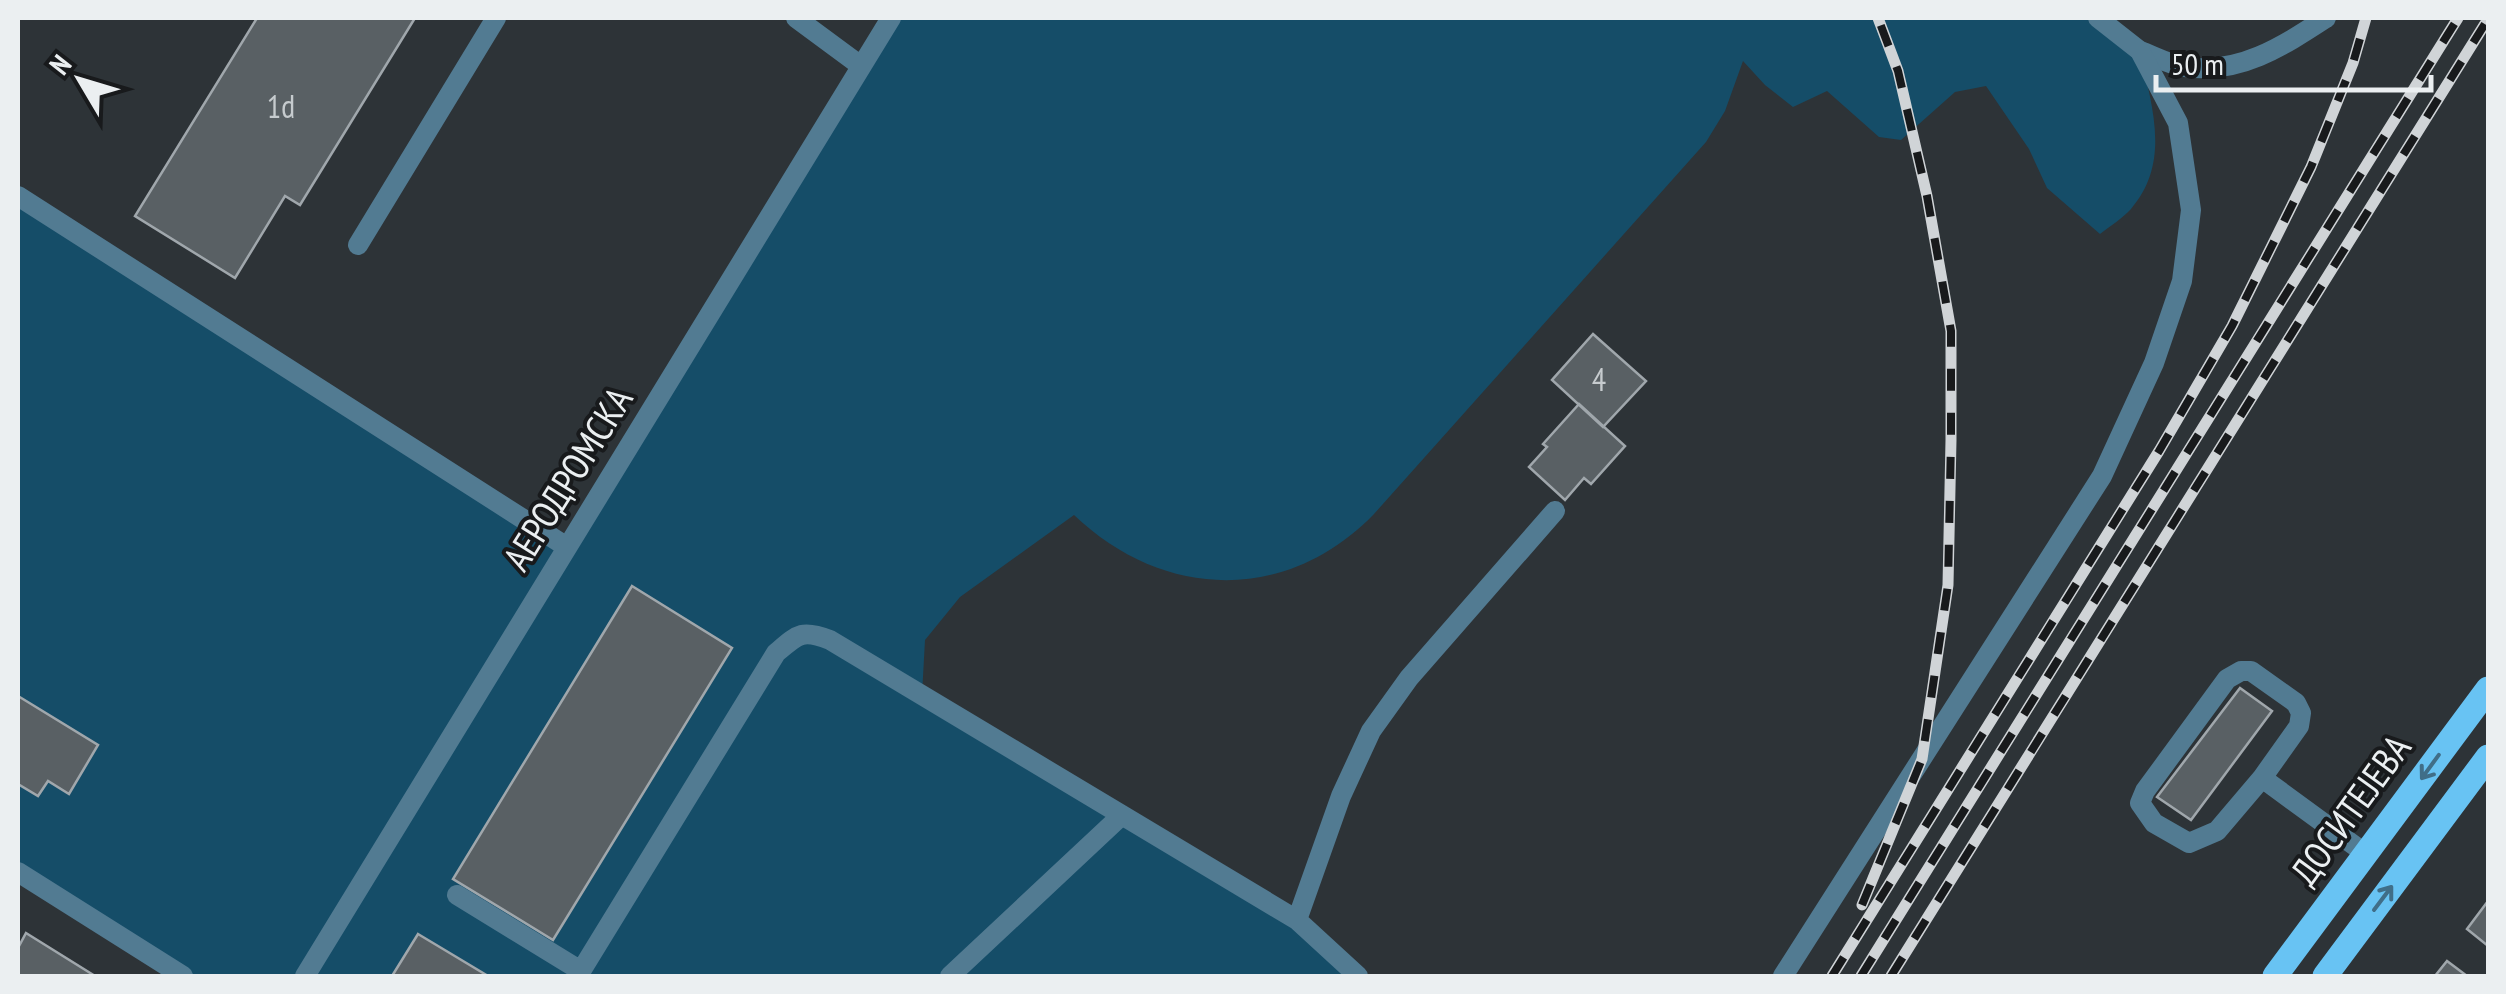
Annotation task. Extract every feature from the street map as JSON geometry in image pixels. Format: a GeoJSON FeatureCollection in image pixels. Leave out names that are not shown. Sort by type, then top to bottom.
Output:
{"type":"FeatureCollection","features":[{"type":"Feature","properties":{"kind":"main road","name":"ДОСИТЕЈЕВА"},"geometry":{"type":"LineString","coordinates":[[2275,976],[2488,689]]}},
{"type":"Feature","properties":{"kind":"main road","name":"ДОСИТЕЈЕВА"},"geometry":{"type":"LineString","coordinates":[[2325,976],[2488,756]]}},
{"type":"Feature","properties":{"kind":"street"},"geometry":{"type":"LineString","coordinates":[[358,244],[496,18]]}},
{"type":"Feature","properties":{"kind":"street"},"geometry":{"type":"LineString","coordinates":[[796,18],[861,66]]}},
{"type":"Feature","properties":{"kind":"street","name":"АЕРОДРОМСКА"},"geometry":{"type":"LineString","coordinates":[[304,976],[891,18]]}},
{"type":"Feature","properties":{"kind":"street"},"geometry":{"type":"LineString","coordinates":[[2098,18],[2140,51],[2183,68],[2223,68],[2258,58],[2326,18]]}},
{"type":"Feature","properties":{"kind":"street"},"geometry":{"type":"LineString","coordinates":[[1784,976],[2102,476],[2154,363],[2182,282],[2191,210],[2178,123],[2140,51]]}},
{"type":"Feature","properties":{"kind":"street"},"geometry":{"type":"LineString","coordinates":[[18,196],[567,547]]}},
{"type":"Feature","properties":{"kind":"street"},"geometry":{"type":"LineString","coordinates":[[1298,920],[1341,796],[1370,731],[1410,678],[1554,512]]}},
{"type":"Feature","properties":{"kind":"street"},"geometry":{"type":"LineString","coordinates":[[457,896],[581,971],[776,653],[796,636],[811,633],[830,640],[1298,920],[1358,976]]}},
{"type":"Feature","properties":{"kind":"street"},"geometry":{"type":"LineString","coordinates":[[2251,671],[2296,703],[2301,713],[2299,726],[2262,778],[2217,832],[2189,842],[2154,824],[2140,803],[2228,679],[2241,672],[2251,671]]}},
{"type":"Feature","properties":{"kind":"street"},"geometry":{"type":"LineString","coordinates":[[2262,778],[2366,854]]}},
{"type":"Feature","properties":{"kind":"street"},"geometry":{"type":"LineString","coordinates":[[950,976],[1122,815]]}},
{"type":"Feature","properties":{"kind":"street"},"geometry":{"type":"LineString","coordinates":[[18,872],[184,976]]}},
{"type":"Feature","properties":{"kind":"shaded area"},"geometry":{"type":"Polygon","coordinates":[[[891,18],[2098,18],[2140,51],[2153,112],[2155,152],[2144,191],[2128,212],[2100,234],[2047,188],[2029,149],[1986,86],[1955,92],[1901,140],[1879,137],[1827,91],[1793,107],[1743,61],[1725,111],[1706,142],[1374,514],[1340,543],[1303,564],[1264,576],[1225,580],[1185,576],[1146,563],[1109,543],[1074,515],[960,597],[925,640],[922,695],[1297,920],[1358,976],[183,976],[18,872],[18,196],[567,547],[891,18]]]}},
{"type":"Feature","properties":{"kind":"building"},"geometry":{"type":"Polygon","coordinates":[[[257,18],[415,18],[300,205],[285,196],[235,278],[135,216],[257,18]]]}},
{"type":"Feature","properties":{"kind":"building"},"geometry":{"type":"Polygon","coordinates":[[[1593,334],[1646,381],[1603,427],[1552,380],[1593,334]]]}},
{"type":"Feature","properties":{"kind":"building"},"geometry":{"type":"Polygon","coordinates":[[[1579,404],[1625,446],[1591,484],[1584,478],[1565,500],[1529,467],[1547,447],[1543,444],[1579,404]]]}},
{"type":"Feature","properties":{"kind":"building"},"geometry":{"type":"Polygon","coordinates":[[[632,586],[732,648],[553,940],[453,879],[632,586]]]}},
{"type":"Feature","properties":{"kind":"building"},"geometry":{"type":"Polygon","coordinates":[[[2240,688],[2272,711],[2191,820],[2157,797],[2240,688]]]}},
{"type":"Feature","properties":{"kind":"building"},"geometry":{"type":"Polygon","coordinates":[[[18,696],[98,745],[69,794],[48,781],[38,796],[18,784],[18,696]]]}},
{"type":"Feature","properties":{"kind":"building"},"geometry":{"type":"Polygon","coordinates":[[[2488,901],[2488,946],[2467,929],[2488,901]]]}},
{"type":"Feature","properties":{"kind":"building"},"geometry":{"type":"Polygon","coordinates":[[[26,933],[95,976],[18,976],[18,948],[26,933]]]}},
{"type":"Feature","properties":{"kind":"building"},"geometry":{"type":"Polygon","coordinates":[[[418,934],[488,976],[392,976],[418,934]]]}},
{"type":"Feature","properties":{"kind":"building"},"geometry":{"type":"Polygon","coordinates":[[[2447,961],[2467,976],[2435,976],[2447,961]]]}},
{"type":"Feature","properties":{"kind":"railway"},"geometry":{"type":"LineString","coordinates":[[1862,905],[1922,759],[1948,585],[1951,440],[1951,331],[1927,196],[1898,71],[1878,18]]}},
{"type":"Feature","properties":{"kind":"railway"},"geometry":{"type":"LineString","coordinates":[[1832,976],[2159,451],[2232,326],[2311,167],[2353,63],[2366,18]]}},
{"type":"Feature","properties":{"kind":"railway"},"geometry":{"type":"LineString","coordinates":[[1861,976],[2458,18]]}},
{"type":"Feature","properties":{"kind":"railway"},"geometry":{"type":"LineString","coordinates":[[1891,976],[2488,19]]}}]}
